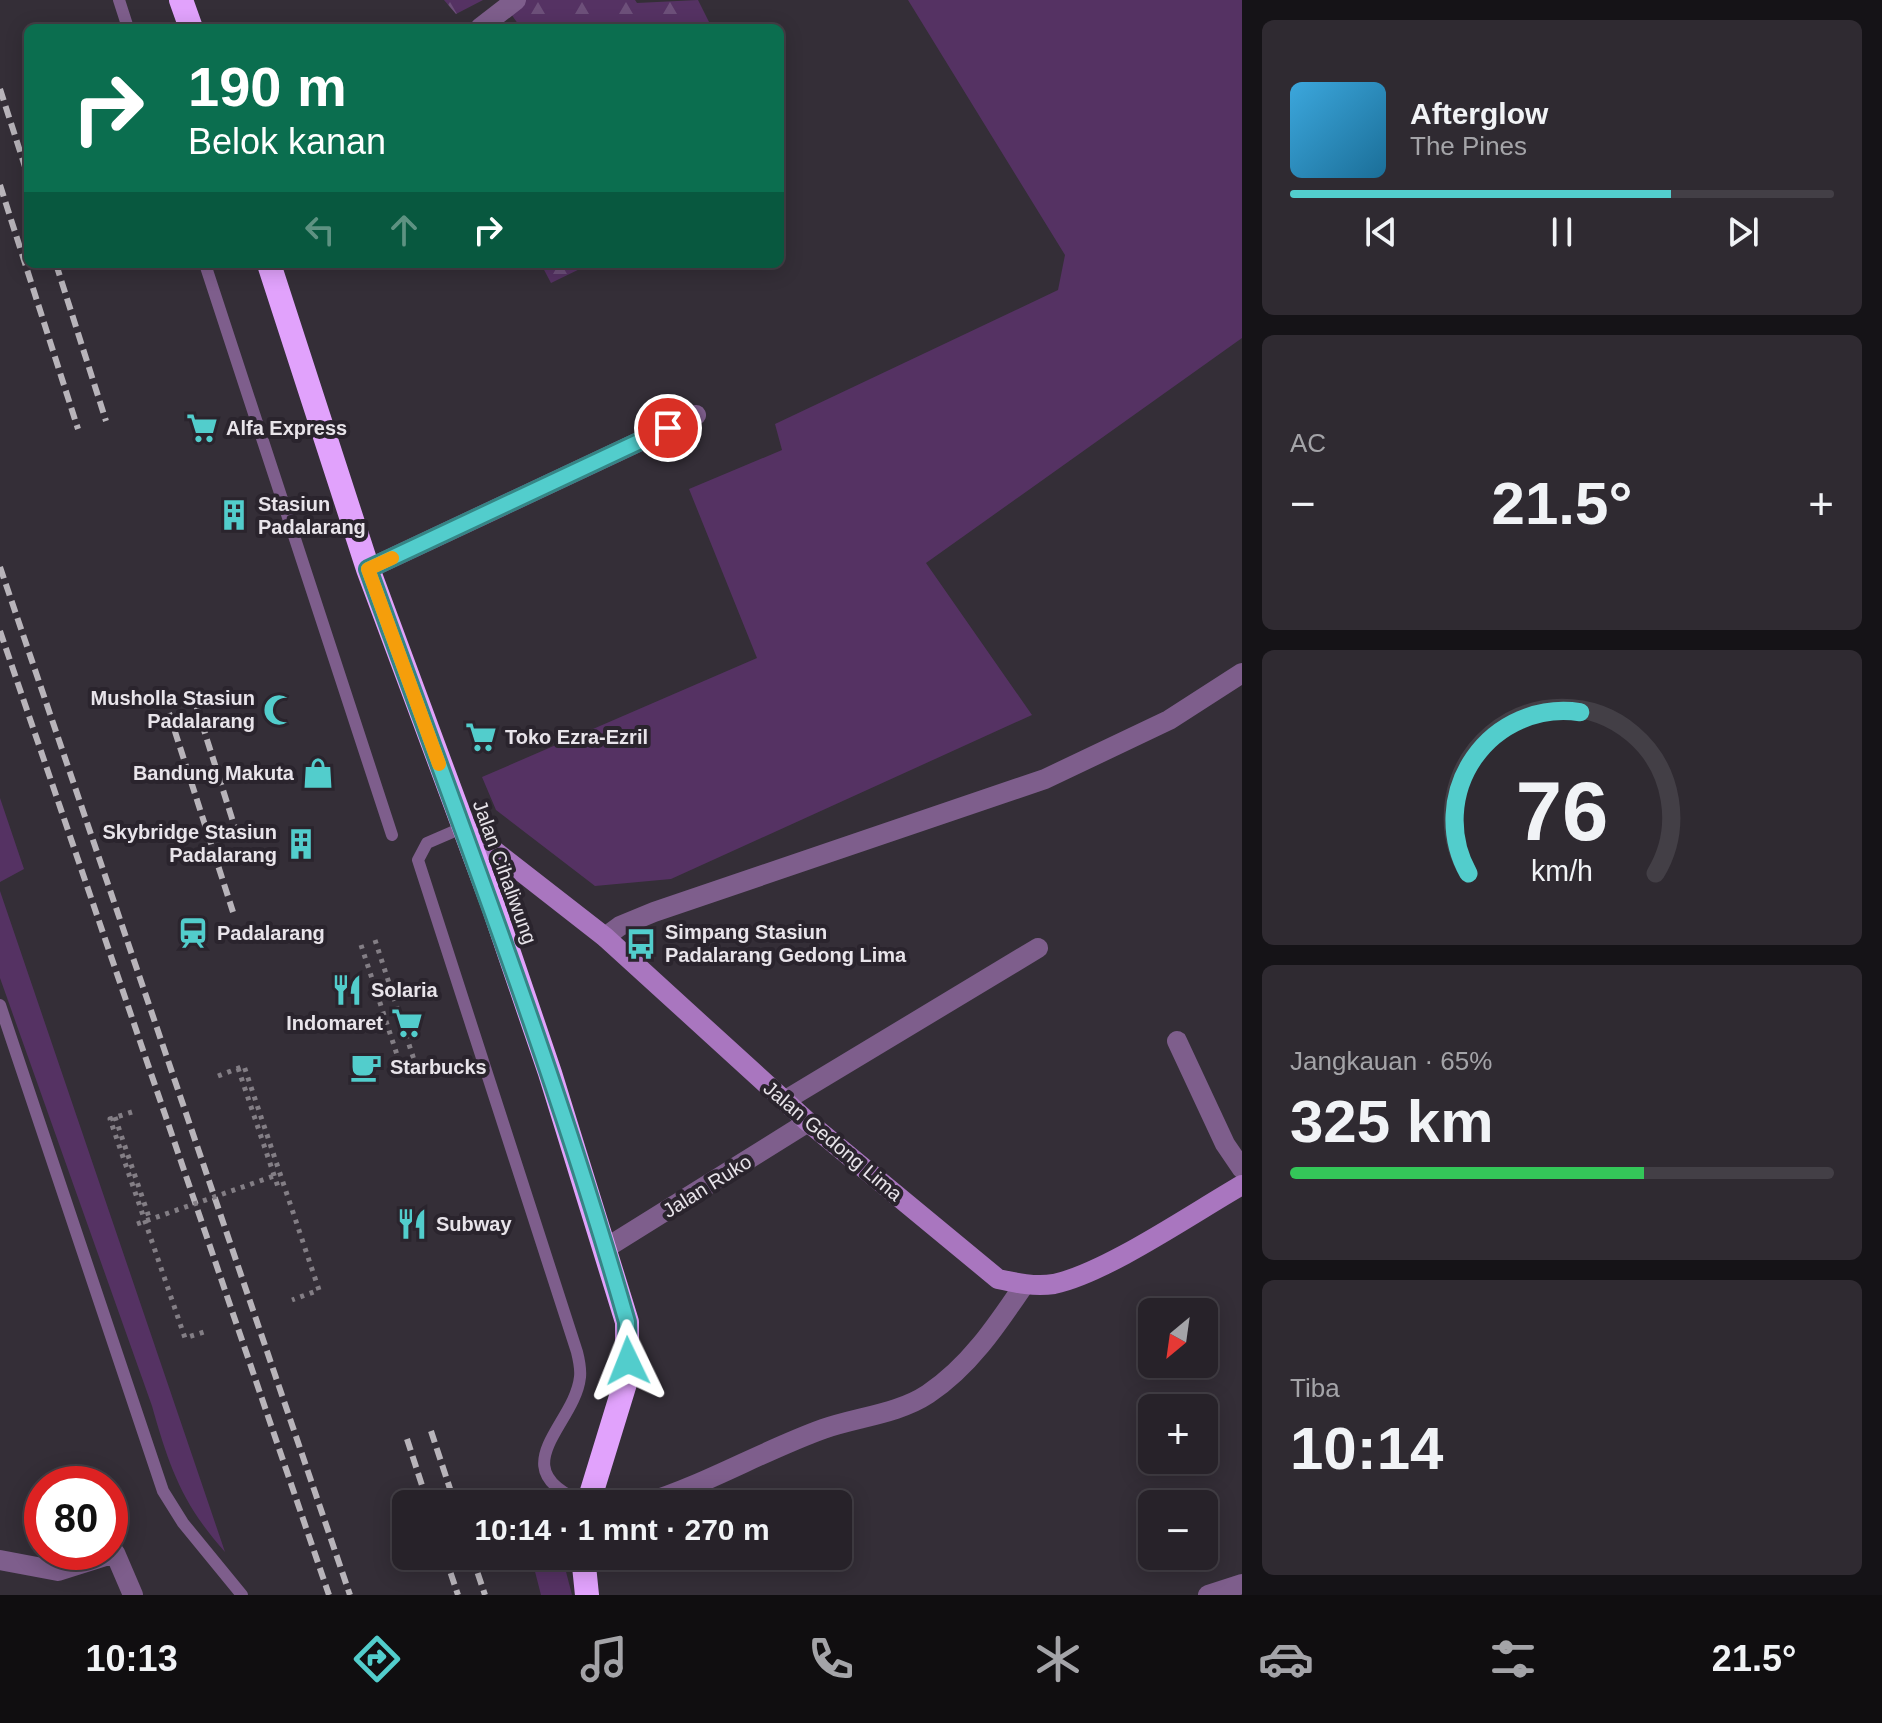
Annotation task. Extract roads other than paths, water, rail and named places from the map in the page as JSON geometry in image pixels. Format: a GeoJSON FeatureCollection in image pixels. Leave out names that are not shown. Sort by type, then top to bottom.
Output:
{"type":"FeatureCollection","features":[{"type":"Feature","properties":{"kind":"highway"},"geometry":{"type":"LineString","coordinates":[[181,0],[190,24]]}},
{"type":"Feature","properties":{"kind":"highway","name":"Jalan Cihaliwung"},"geometry":{"type":"LineString","coordinates":[[270,268],[368,569],[464,827],[550,1073],[627,1322],[628,1366],[592,1490]]}},
{"type":"Feature","properties":{"kind":"highway"},"geometry":{"type":"LineString","coordinates":[[584,1570],[587,1595]]}},
{"type":"Feature","properties":{"kind":"street"},"geometry":{"type":"LineString","coordinates":[[485,24],[516,0]]}},
{"type":"Feature","properties":{"kind":"street"},"geometry":{"type":"LineString","coordinates":[[368,569],[696,415]]}},
{"type":"Feature","properties":{"kind":"street"},"geometry":{"type":"LineString","coordinates":[[605,937],[620,926],[654,912],[1045,779],[1169,720],[1242,673]]}},
{"type":"Feature","properties":{"kind":"street","name":"Jalan Gedong Lima"},"geometry":{"type":"LineString","coordinates":[[464,827],[605,937],[808,1122],[998,1279],[1024,1285],[1053,1284],[1083,1274],[1242,1185]]}},
{"type":"Feature","properties":{"kind":"street"},"geometry":{"type":"LineString","coordinates":[[784,1101],[1038,948]]}},
{"type":"Feature","properties":{"kind":"street"},"geometry":{"type":"LineString","coordinates":[[1177,1041],[1225,1144],[1242,1169]]}},
{"type":"Feature","properties":{"kind":"street","name":"Jalan Ruko"},"geometry":{"type":"LineString","coordinates":[[606,1248],[808,1122]]}},
{"type":"Feature","properties":{"kind":"street"},"geometry":{"type":"LineString","coordinates":[[685,1490],[823,1429],[909,1404],[929,1394],[984,1343],[1024,1285]]}},
{"type":"Feature","properties":{"kind":"street"},"geometry":{"type":"LineString","coordinates":[[0,1560],[58,1571],[115,1553],[133,1595]]}},
{"type":"Feature","properties":{"kind":"street"},"geometry":{"type":"LineString","coordinates":[[1208,1595],[1242,1584]]}},
{"type":"Feature","properties":{"kind":"lane"},"geometry":{"type":"LineString","coordinates":[[119,0],[127,24]]}},
{"type":"Feature","properties":{"kind":"lane"},"geometry":{"type":"LineString","coordinates":[[206,268],[392,835]]}},
{"type":"Feature","properties":{"kind":"lane"},"geometry":{"type":"LineString","coordinates":[[464,827],[434,839],[420,851],[420,868],[577,1352],[580,1378],[546,1445],[546,1462],[554,1486],[562,1490]]}},
{"type":"Feature","properties":{"kind":"lane"},"geometry":{"type":"LineString","coordinates":[[0,1005],[163,1491],[183,1523],[242,1595]]}},
{"type":"Feature","properties":{"kind":"railway"},"geometry":{"type":"LineString","coordinates":[[0,89],[24,164]]}},
{"type":"Feature","properties":{"kind":"railway"},"geometry":{"type":"LineString","coordinates":[[0,185],[24,260]]}},
{"type":"Feature","properties":{"kind":"railway"},"geometry":{"type":"LineString","coordinates":[[27,268],[78,429]]}},
{"type":"Feature","properties":{"kind":"railway"},"geometry":{"type":"LineString","coordinates":[[57,268],[106,421]]}},
{"type":"Feature","properties":{"kind":"railway"},"geometry":{"type":"LineString","coordinates":[[0,567],[350,1595]]}},
{"type":"Feature","properties":{"kind":"railway"},"geometry":{"type":"LineString","coordinates":[[0,631],[329,1595]]}},
{"type":"Feature","properties":{"kind":"railway"},"geometry":{"type":"LineString","coordinates":[[196,705],[236,831]]}},
{"type":"Feature","properties":{"kind":"railway"},"geometry":{"type":"LineString","coordinates":[[169,713],[233,912]]}},
{"type":"Feature","properties":{"kind":"railway"},"geometry":{"type":"LineString","coordinates":[[431,1431],[450,1490]]}},
{"type":"Feature","properties":{"kind":"railway"},"geometry":{"type":"LineString","coordinates":[[407,1439],[423,1490]]}},
{"type":"Feature","properties":{"kind":"railway"},"geometry":{"type":"LineString","coordinates":[[450,1570],[458,1595]]}},
{"type":"Feature","properties":{"kind":"railway"},"geometry":{"type":"LineString","coordinates":[[477,1570],[485,1595]]}},
{"type":"Feature","properties":{"kind":"place","name":"Alfa Express"},"geometry":{"type":"Point","coordinates":[202,428]}},
{"type":"Feature","properties":{"kind":"place","name":"Stasiun Padalarang"},"geometry":{"type":"Point","coordinates":[234,515]}},
{"type":"Feature","properties":{"kind":"place","name":"Musholla Stasiun Padalarang"},"geometry":{"type":"Point","coordinates":[279,710]}},
{"type":"Feature","properties":{"kind":"place","name":"Toko Ezra-Ezril"},"geometry":{"type":"Point","coordinates":[481,737]}},
{"type":"Feature","properties":{"kind":"place","name":"Bandung Makuta"},"geometry":{"type":"Point","coordinates":[318,773]}},
{"type":"Feature","properties":{"kind":"place","name":"Skybridge Stasiun Padalarang"},"geometry":{"type":"Point","coordinates":[301,844]}},
{"type":"Feature","properties":{"kind":"place","name":"Padalarang"},"geometry":{"type":"Point","coordinates":[193,933]}},
{"type":"Feature","properties":{"kind":"place","name":"Simpang Stasiun Padalarang Gedong Lima"},"geometry":{"type":"Point","coordinates":[641,944]}},
{"type":"Feature","properties":{"kind":"place","name":"Solaria"},"geometry":{"type":"Point","coordinates":[347,990]}},
{"type":"Feature","properties":{"kind":"place","name":"Indomaret"},"geometry":{"type":"Point","coordinates":[407,1023]}},
{"type":"Feature","properties":{"kind":"place","name":"Starbucks"},"geometry":{"type":"Point","coordinates":[366,1067]}},
{"type":"Feature","properties":{"kind":"place","name":"Subway"},"geometry":{"type":"Point","coordinates":[412,1224]}}]}
